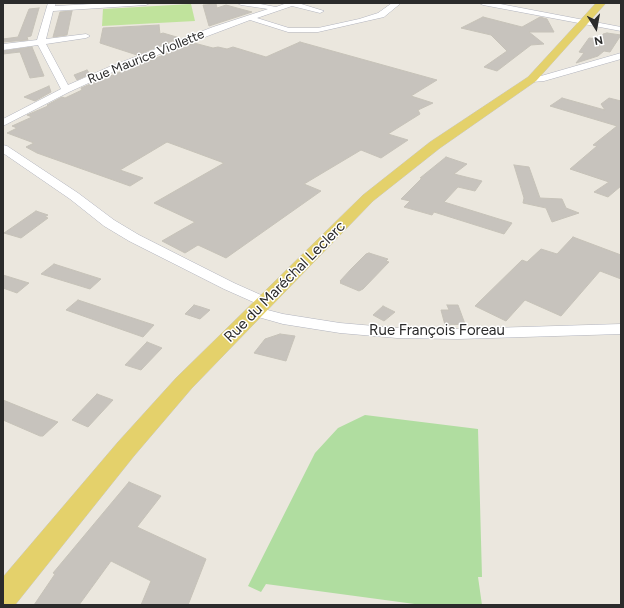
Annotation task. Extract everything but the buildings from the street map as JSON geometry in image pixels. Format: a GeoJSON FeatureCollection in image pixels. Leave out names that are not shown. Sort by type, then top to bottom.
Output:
{"type":"FeatureCollection","features":[{"type":"Feature","properties":{"kind":"main road","name":"Rue du Maréchal Leclerc"},"geometry":{"type":"LineString","coordinates":[[3,598],[142,431],[184,383],[368,198],[435,145],[532,79],[570,39],[601,3]]}},
{"type":"Feature","properties":{"kind":"street"},"geometry":{"type":"LineString","coordinates":[[66,90],[41,42],[51,6],[146,3]]}},
{"type":"Feature","properties":{"kind":"street"},"geometry":{"type":"LineString","coordinates":[[241,3],[276,9]]}},
{"type":"Feature","properties":{"kind":"street"},"geometry":{"type":"LineString","coordinates":[[293,3],[320,11]]}},
{"type":"Feature","properties":{"kind":"street","name":"Rue Maurice Viollette"},"geometry":{"type":"LineString","coordinates":[[3,123],[66,90],[112,69],[216,29],[293,3]]}},
{"type":"Feature","properties":{"kind":"street"},"geometry":{"type":"LineString","coordinates":[[250,18],[288,30],[318,30],[374,17],[397,3]]}},
{"type":"Feature","properties":{"kind":"street"},"geometry":{"type":"LineString","coordinates":[[483,3],[621,29]]}},
{"type":"Feature","properties":{"kind":"street"},"geometry":{"type":"LineString","coordinates":[[3,47],[86,36]]}},
{"type":"Feature","properties":{"kind":"street"},"geometry":{"type":"LineString","coordinates":[[532,79],[541,79],[621,56]]}},
{"type":"Feature","properties":{"kind":"street","name":"Rue François Foreau"},"geometry":{"type":"LineString","coordinates":[[3,148],[74,196],[109,223],[134,238],[229,286],[260,307],[283,319],[333,327],[397,333],[458,334],[621,329]]}},
{"type":"Feature","properties":{"kind":"green space"},"geometry":{"type":"Polygon","coordinates":[[[191,4],[195,21],[102,26],[103,9],[191,4]]]}},
{"type":"Feature","properties":{"kind":"green space"},"geometry":{"type":"Polygon","coordinates":[[[365,415],[478,429],[482,577],[478,577],[482,605],[422,605],[266,584],[261,592],[248,586],[315,453],[338,428],[365,415]]]}}]}
